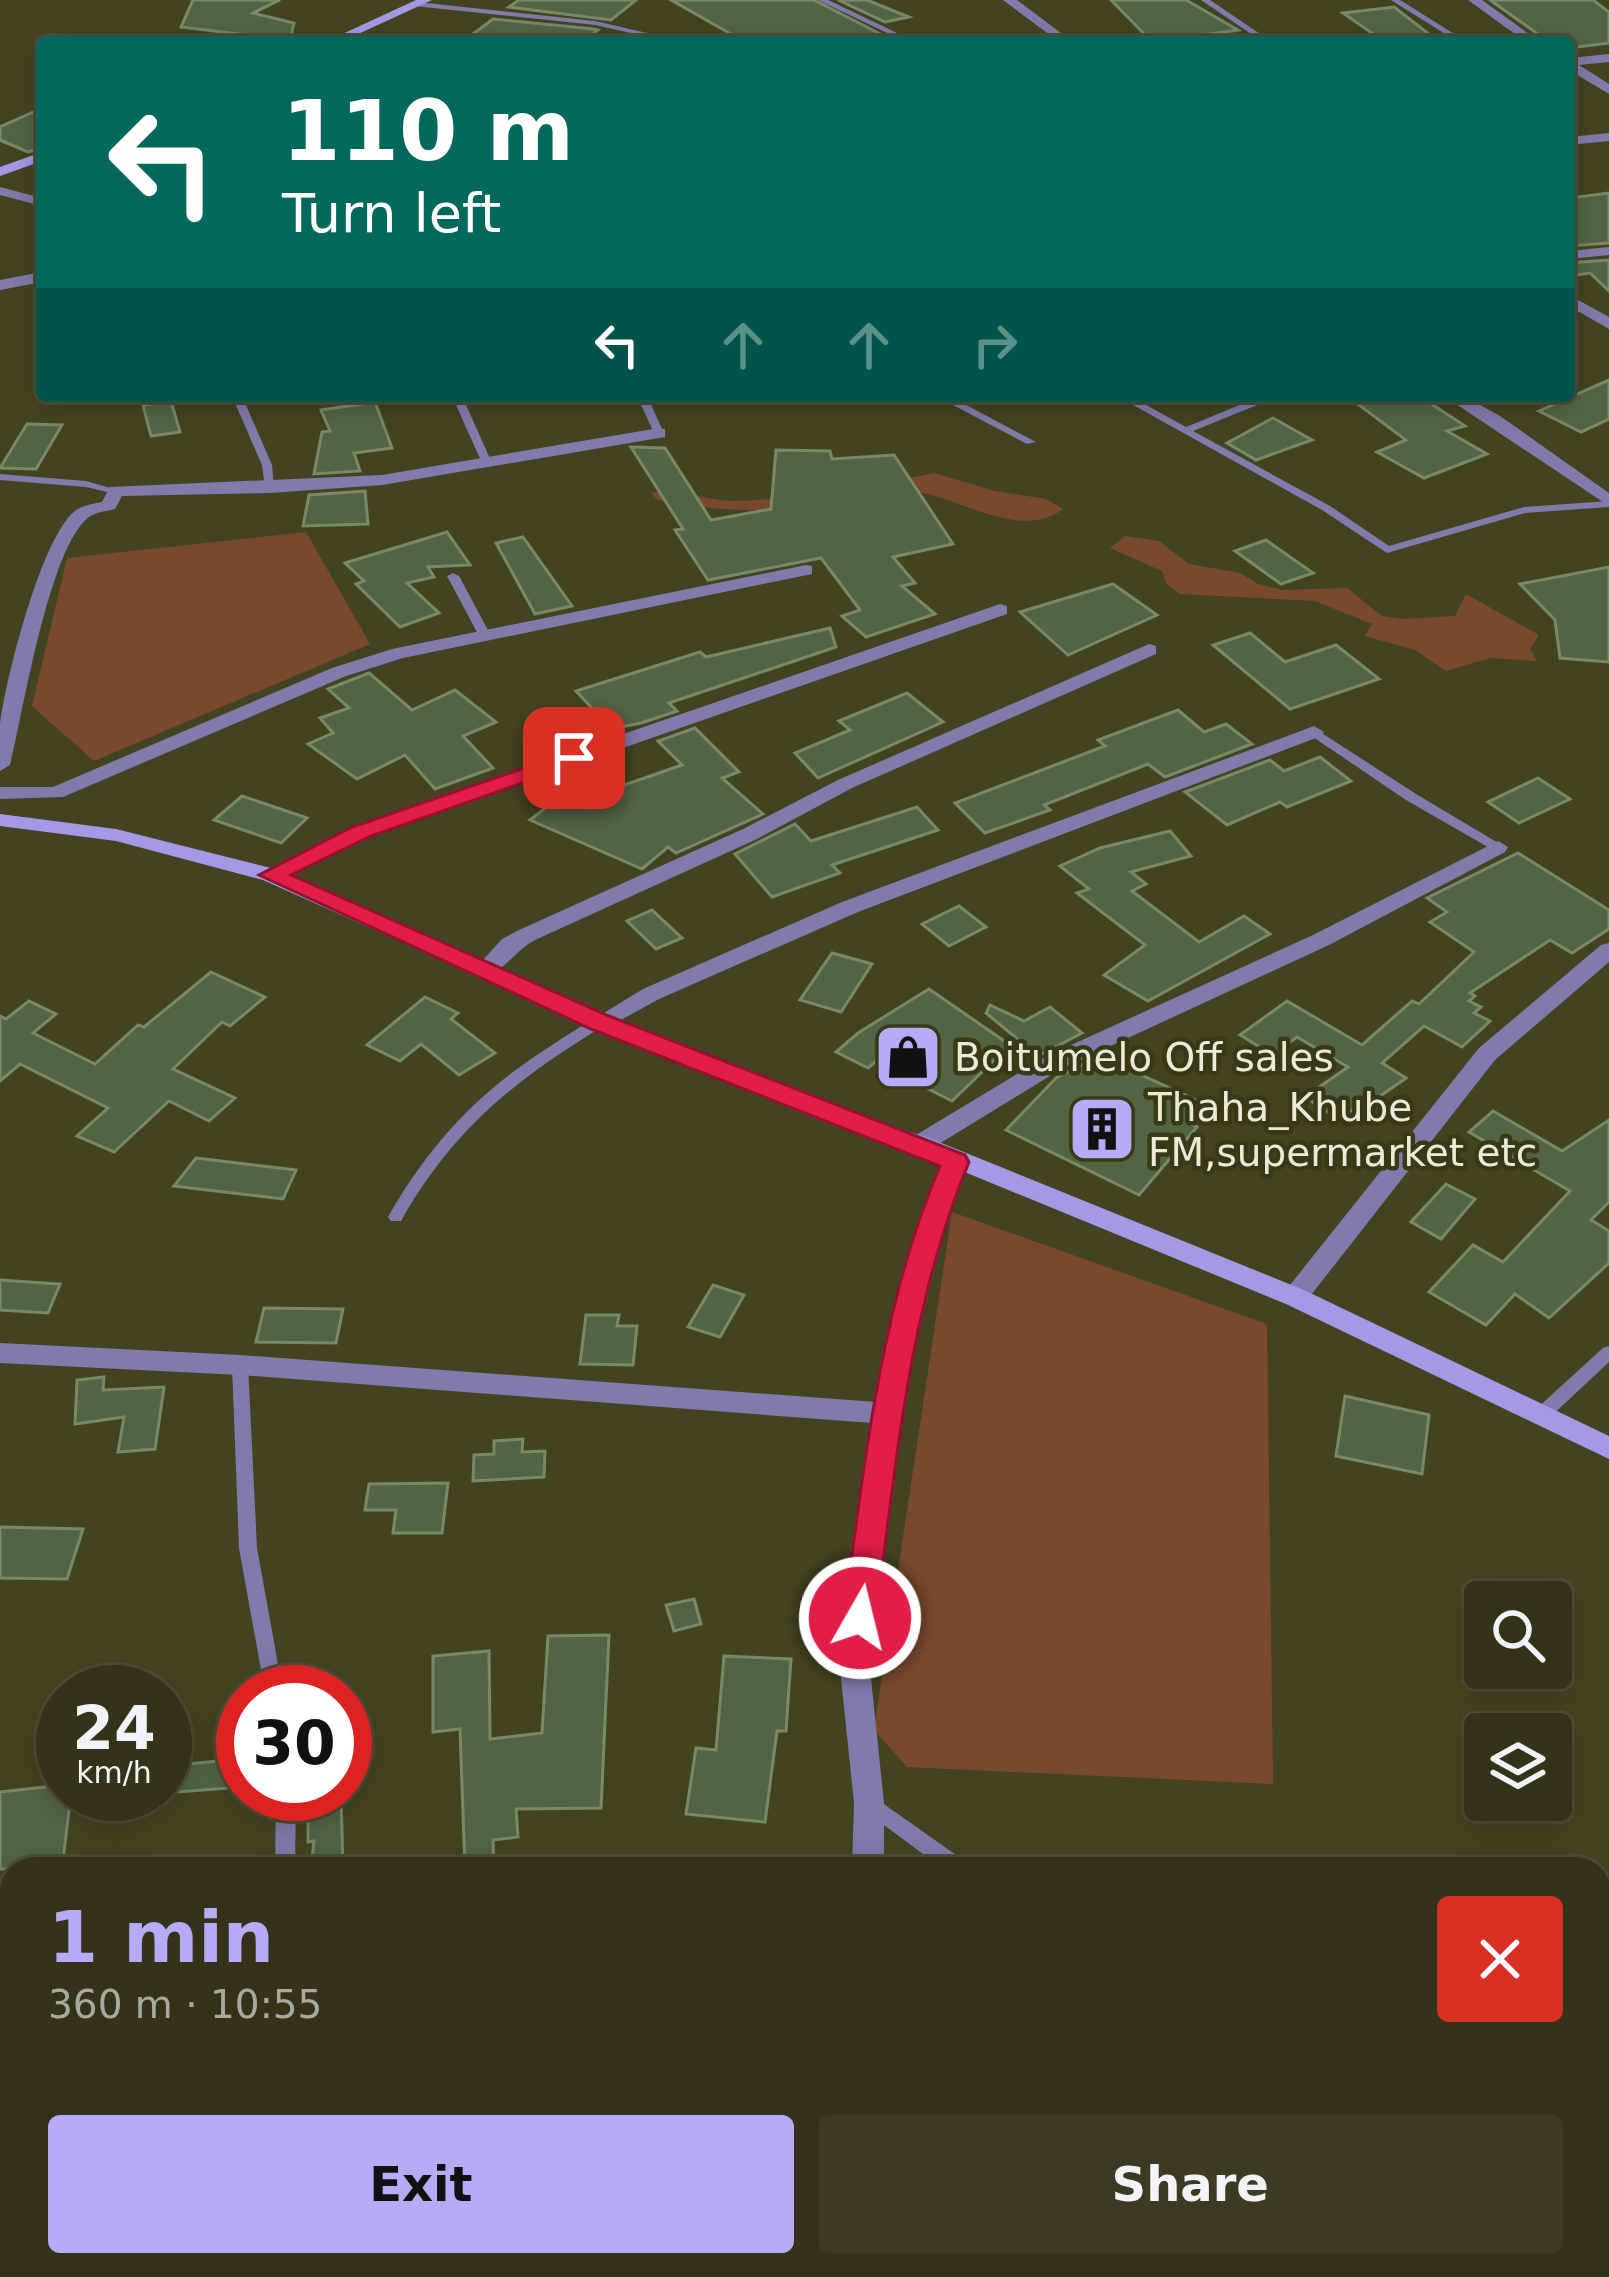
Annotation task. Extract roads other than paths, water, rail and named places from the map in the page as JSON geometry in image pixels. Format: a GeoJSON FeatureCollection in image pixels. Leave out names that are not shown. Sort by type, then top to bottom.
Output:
{"type":"FeatureCollection","features":[{"type":"Feature","properties":{"kind":"main road"},"geometry":{"type":"LineString","coordinates":[[344,36],[421,2]]}},
{"type":"Feature","properties":{"kind":"main road"},"geometry":{"type":"LineString","coordinates":[[0,172],[36,158]]}},
{"type":"Feature","properties":{"kind":"main road"},"geometry":{"type":"LineString","coordinates":[[0,820],[116,835],[271,875],[600,1022],[826,1114],[920,1144],[1295,1297],[1609,1448]]}},
{"type":"Feature","properties":{"kind":"street"},"geometry":{"type":"LineString","coordinates":[[1010,0],[1059,36]]}},
{"type":"Feature","properties":{"kind":"street"},"geometry":{"type":"LineString","coordinates":[[1474,0],[1525,36]]}},
{"type":"Feature","properties":{"kind":"street"},"geometry":{"type":"LineString","coordinates":[[1575,62],[1609,58]]}},
{"type":"Feature","properties":{"kind":"street"},"geometry":{"type":"LineString","coordinates":[[1575,67],[1609,90]]}},
{"type":"Feature","properties":{"kind":"street"},"geometry":{"type":"LineString","coordinates":[[1575,140],[1609,137]]}},
{"type":"Feature","properties":{"kind":"street"},"geometry":{"type":"LineString","coordinates":[[0,191],[36,200]]}},
{"type":"Feature","properties":{"kind":"street"},"geometry":{"type":"LineString","coordinates":[[1575,254],[1609,251]]}},
{"type":"Feature","properties":{"kind":"street"},"geometry":{"type":"LineString","coordinates":[[0,285],[36,278]]}},
{"type":"Feature","properties":{"kind":"street"},"geometry":{"type":"LineString","coordinates":[[1575,304],[1609,324]]}},
{"type":"Feature","properties":{"kind":"street"},"geometry":{"type":"LineString","coordinates":[[1463,402],[1609,502]]}},
{"type":"Feature","properties":{"kind":"street"},"geometry":{"type":"LineString","coordinates":[[0,765],[56,552],[82,514],[109,505],[116,491],[382,480],[659,433]]}},
{"type":"Feature","properties":{"kind":"street"},"geometry":{"type":"LineString","coordinates":[[0,793],[56,793],[339,672],[484,634],[806,570]]}},
{"type":"Feature","properties":{"kind":"street"},"geometry":{"type":"LineString","coordinates":[[271,875],[361,832],[1000,610]]}},
{"type":"Feature","properties":{"kind":"street"},"geometry":{"type":"LineString","coordinates":[[485,970],[510,944],[527,935],[750,834],[845,784],[1149,650]]}},
{"type":"Feature","properties":{"kind":"street"},"geometry":{"type":"LineString","coordinates":[[600,1022],[651,994],[850,908],[1314,732]]}},
{"type":"Feature","properties":{"kind":"street"},"geometry":{"type":"LineString","coordinates":[[920,1144],[1055,1062],[1321,940],[1498,847]]}},
{"type":"Feature","properties":{"kind":"street"},"geometry":{"type":"LineString","coordinates":[[1295,1297],[1487,1054],[1609,950]]}},
{"type":"Feature","properties":{"kind":"street"},"geometry":{"type":"LineString","coordinates":[[868,1857],[869,1803],[854,1660],[887,1413],[926,1231],[956,1162]]}},
{"type":"Feature","properties":{"kind":"street"},"geometry":{"type":"LineString","coordinates":[[0,1353],[240,1365],[887,1413]]}},
{"type":"Feature","properties":{"kind":"lane"},"geometry":{"type":"LineString","coordinates":[[822,0],[899,36]]}},
{"type":"Feature","properties":{"kind":"lane"},"geometry":{"type":"LineString","coordinates":[[1205,0],[1259,36]]}},
{"type":"Feature","properties":{"kind":"lane"},"geometry":{"type":"LineString","coordinates":[[1395,0],[1453,36]]}},
{"type":"Feature","properties":{"kind":"lane"},"geometry":{"type":"LineString","coordinates":[[421,2],[595,23],[655,36]]}},
{"type":"Feature","properties":{"kind":"lane"},"geometry":{"type":"LineString","coordinates":[[240,402],[267,465],[270,488]]}},
{"type":"Feature","properties":{"kind":"lane"},"geometry":{"type":"LineString","coordinates":[[460,402],[488,463]]}},
{"type":"Feature","properties":{"kind":"lane"},"geometry":{"type":"LineString","coordinates":[[645,402],[659,433]]}},
{"type":"Feature","properties":{"kind":"lane"},"geometry":{"type":"LineString","coordinates":[[953,402],[1031,442]]}},
{"type":"Feature","properties":{"kind":"lane"},"geometry":{"type":"LineString","coordinates":[[1134,402],[1326,508],[1387,550],[1523,510],[1609,502]]}},
{"type":"Feature","properties":{"kind":"lane"},"geometry":{"type":"LineString","coordinates":[[1189,429],[1253,402]]}},
{"type":"Feature","properties":{"kind":"lane"},"geometry":{"type":"LineString","coordinates":[[0,477],[116,491]]}},
{"type":"Feature","properties":{"kind":"lane"},"geometry":{"type":"LineString","coordinates":[[453,576],[484,634]]}},
{"type":"Feature","properties":{"kind":"lane"},"geometry":{"type":"LineString","coordinates":[[1314,732],[1498,847]]}},
{"type":"Feature","properties":{"kind":"lane"},"geometry":{"type":"LineString","coordinates":[[396,1217],[416,1177],[462,1122],[544,1054],[600,1022]]}},
{"type":"Feature","properties":{"kind":"lane"},"geometry":{"type":"LineString","coordinates":[[1540,1414],[1609,1352]]}},
{"type":"Feature","properties":{"kind":"lane"},"geometry":{"type":"LineString","coordinates":[[240,1365],[248,1548],[269,1665]]}},
{"type":"Feature","properties":{"kind":"lane"},"geometry":{"type":"LineString","coordinates":[[869,1803],[943,1857]]}},
{"type":"Feature","properties":{"kind":"lane"},"geometry":{"type":"LineString","coordinates":[[285,1857],[286,1821]]}},
{"type":"Feature","properties":{"kind":"place","name":"Boitumelo Off sales"},"geometry":{"type":"Point","coordinates":[908,1057]}},
{"type":"Feature","properties":{"kind":"place","name":"Thaha_Khube FM,supermarket etc"},"geometry":{"type":"Point","coordinates":[1102,1129]}}]}
